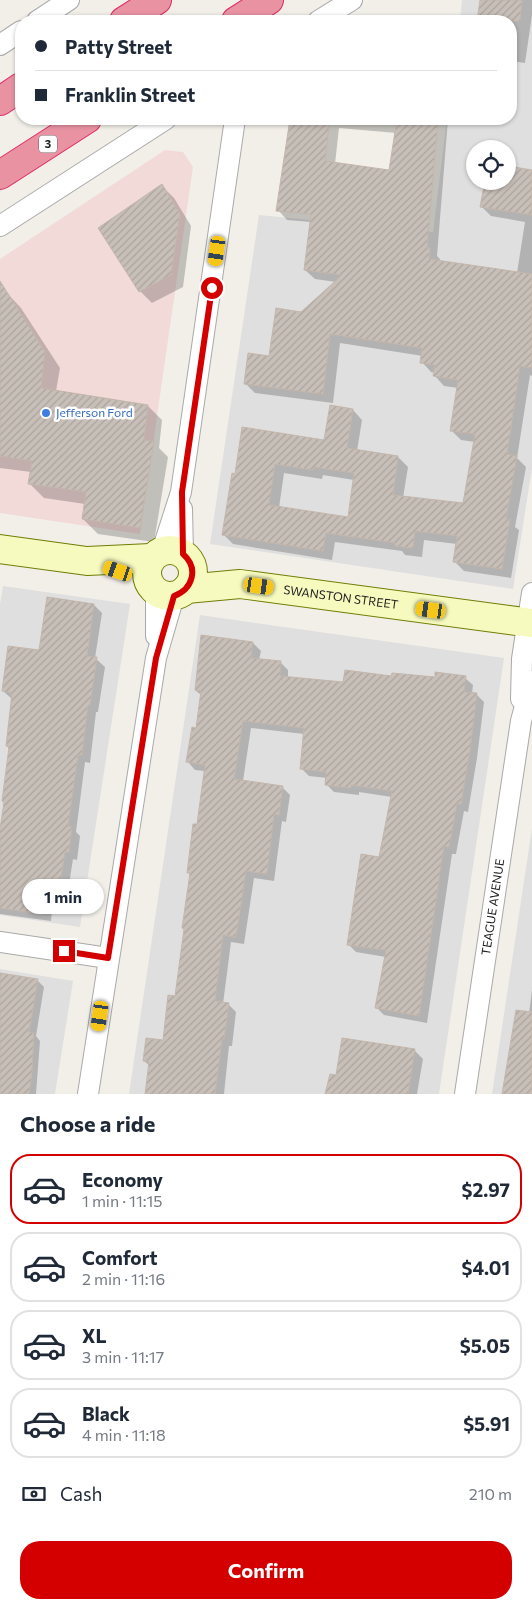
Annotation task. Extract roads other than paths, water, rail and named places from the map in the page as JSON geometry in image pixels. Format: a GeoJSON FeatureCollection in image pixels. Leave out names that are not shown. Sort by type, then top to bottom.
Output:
{"type":"FeatureCollection","features":[{"type":"Feature","properties":{"kind":"highway"},"geometry":{"type":"LineString","coordinates":[[133,15],[157,0]]}},
{"type":"Feature","properties":{"kind":"highway"},"geometry":{"type":"LineString","coordinates":[[246,15],[271,0]]}},
{"type":"Feature","properties":{"kind":"highway"},"geometry":{"type":"LineString","coordinates":[[0,101],[15,92]]}},
{"type":"Feature","properties":{"kind":"highway","name":"3"},"geometry":{"type":"LineString","coordinates":[[0,175],[77,125]]}},
{"type":"Feature","properties":{"kind":"street"},"geometry":{"type":"LineString","coordinates":[[46,15],[70,0]]}},
{"type":"Feature","properties":{"kind":"street"},"geometry":{"type":"LineString","coordinates":[[267,15],[271,0]]}},
{"type":"Feature","properties":{"kind":"street"},"geometry":{"type":"LineString","coordinates":[[328,15],[352,0]]}},
{"type":"Feature","properties":{"kind":"street"},"geometry":{"type":"LineString","coordinates":[[0,45],[15,35]]}},
{"type":"Feature","properties":{"kind":"street"},"geometry":{"type":"LineString","coordinates":[[0,226],[157,125]]}},
{"type":"Feature","properties":{"kind":"street"},"geometry":{"type":"LineString","coordinates":[[88,1094],[182,492],[234,125]]}},
{"type":"Feature","properties":{"kind":"street","name":"SWANSTON STREET"},"geometry":{"type":"LineString","coordinates":[[0,549],[169,573],[218,574],[240,584],[530,623]]}},
{"type":"Feature","properties":{"kind":"street","name":"TEAGUE AVENUE"},"geometry":{"type":"LineString","coordinates":[[521,721],[522,659],[530,623],[532,593]]}},
{"type":"Feature","properties":{"kind":"street","name":"TEAGUE AVENUE"},"geometry":{"type":"LineString","coordinates":[[465,1094],[521,721],[532,681]]}},
{"type":"Feature","properties":{"kind":"street"},"geometry":{"type":"LineString","coordinates":[[0,942],[108,958]]}},
{"type":"Feature","properties":{"kind":"place","name":"Jefferson Ford"},"geometry":{"type":"Point","coordinates":[46,413]}}]}
